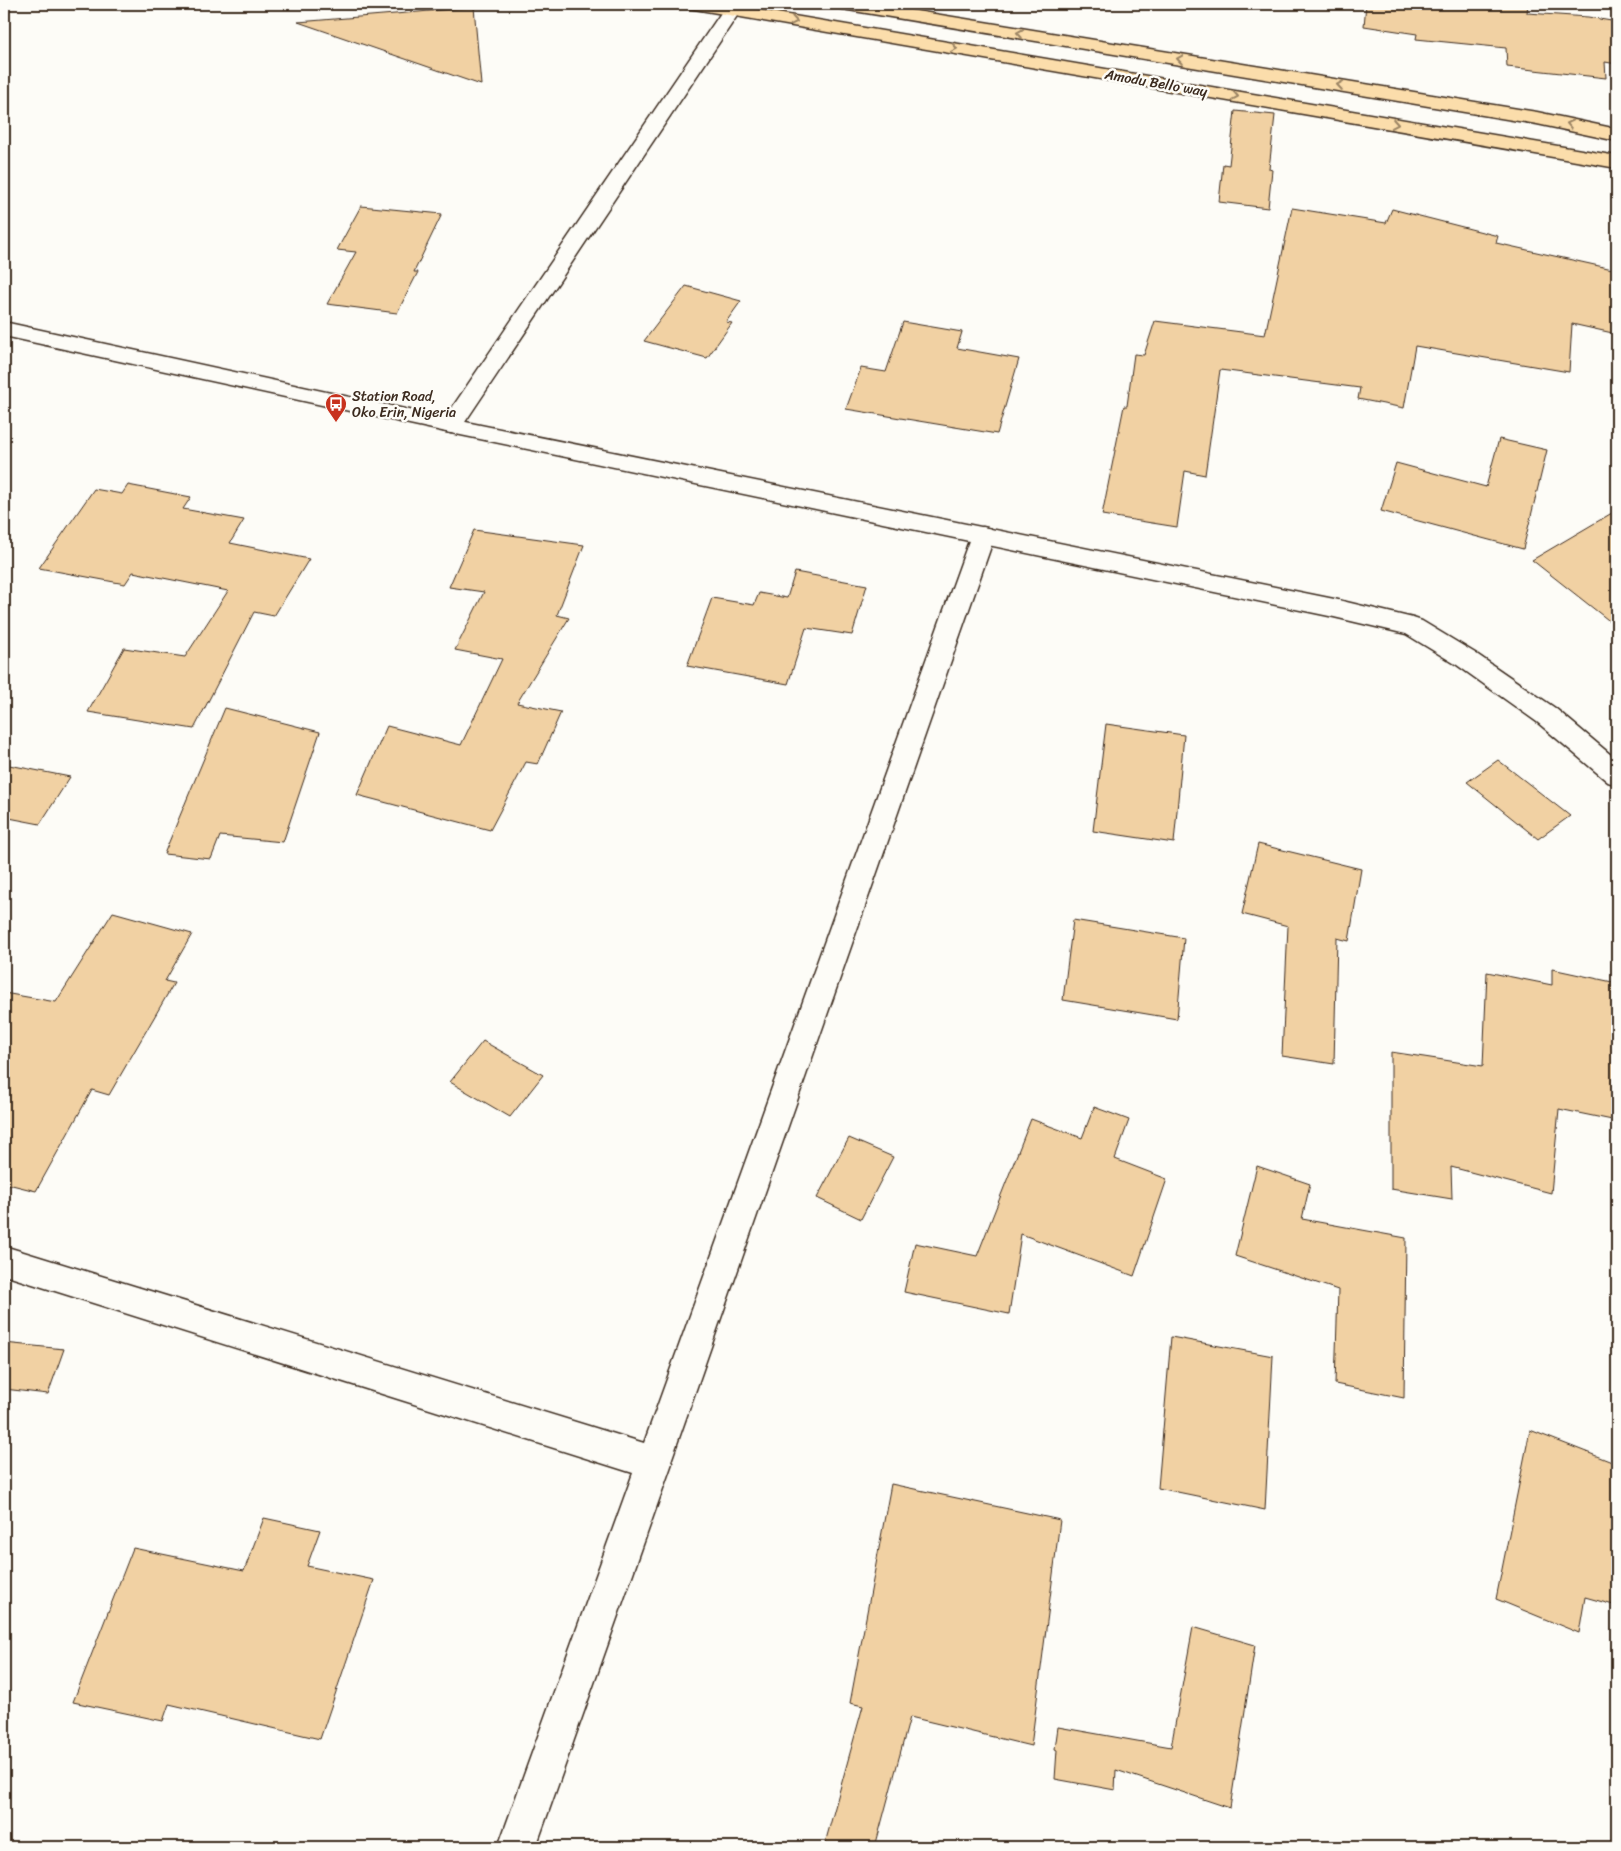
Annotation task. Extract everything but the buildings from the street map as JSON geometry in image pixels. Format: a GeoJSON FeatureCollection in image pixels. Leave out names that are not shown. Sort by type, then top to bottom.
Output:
{"type":"FeatureCollection","features":[{"type":"Feature","properties":{"kind":"main road","name":"Amodu Bello way"},"geometry":{"type":"LineString","coordinates":[[694,4],[733,7],[1617,162]]}},
{"type":"Feature","properties":{"kind":"main road","name":"Amodu Bello way"},"geometry":{"type":"LineString","coordinates":[[842,4],[1537,118],[1617,134]]}},
{"type":"Feature","properties":{"kind":"street"},"geometry":{"type":"LineString","coordinates":[[451,426],[733,7]]}},
{"type":"Feature","properties":{"kind":"street"},"geometry":{"type":"LineString","coordinates":[[4,329],[451,426],[1334,608],[1413,627],[1466,659],[1546,715],[1617,775]]}},
{"type":"Feature","properties":{"kind":"street"},"geometry":{"type":"LineString","coordinates":[[517,1847],[655,1463],[983,535]]}},
{"type":"Feature","properties":{"kind":"street"},"geometry":{"type":"LineString","coordinates":[[4,1260],[655,1463]]}},
{"type":"Feature","properties":{"kind":"place","name":"Station Road, Oko Erin, Nigeria"},"geometry":{"type":"Point","coordinates":[336,423]}}]}
